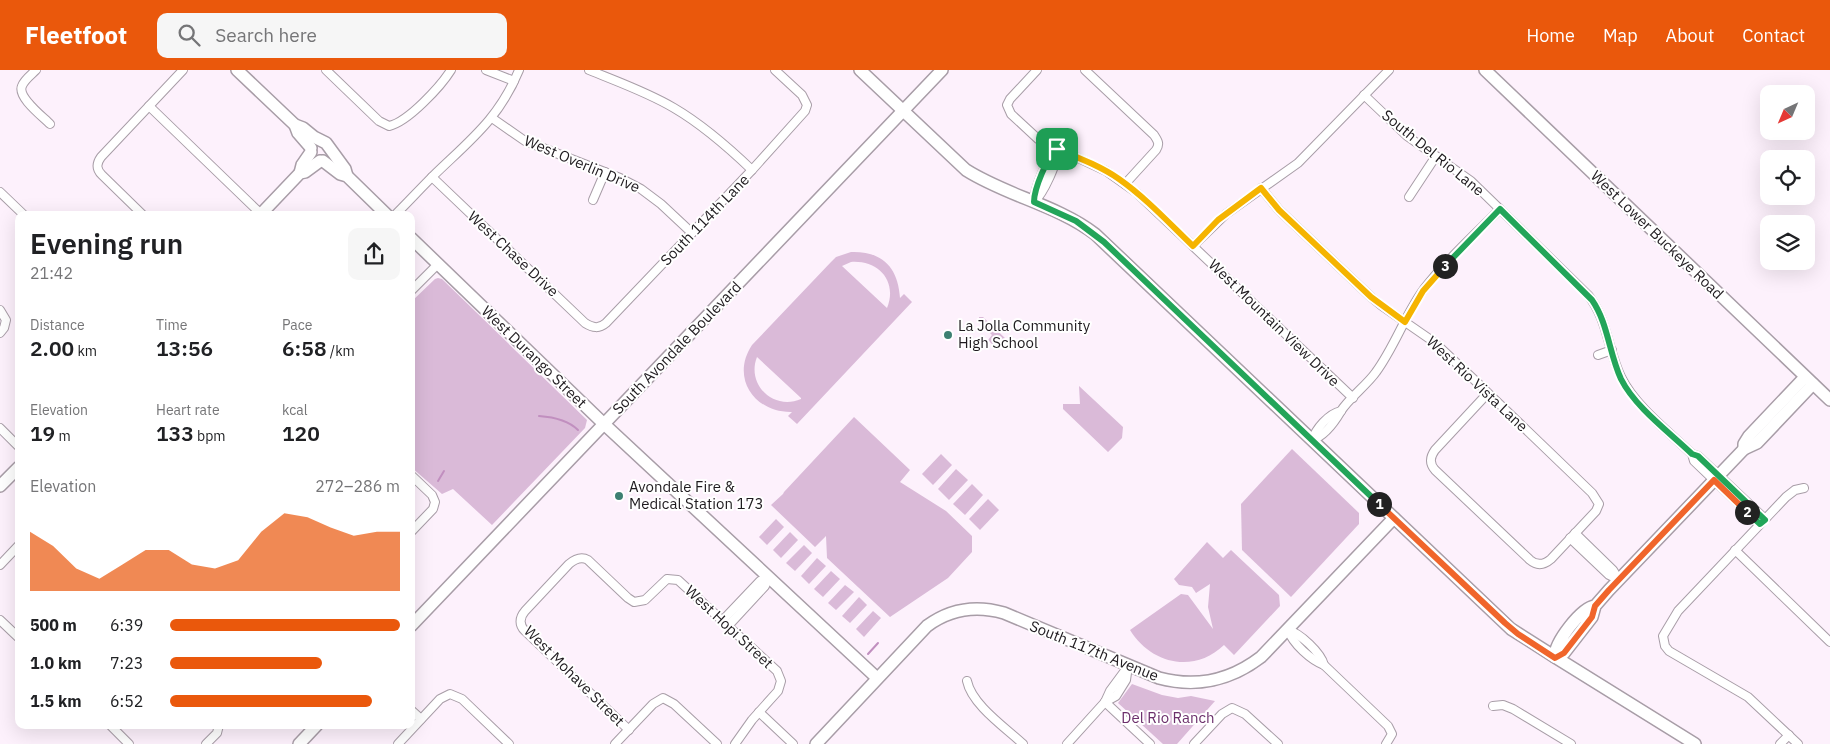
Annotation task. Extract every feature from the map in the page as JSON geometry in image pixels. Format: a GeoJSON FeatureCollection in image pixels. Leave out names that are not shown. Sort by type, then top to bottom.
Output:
{"type":"FeatureCollection","features":[{"type":"Feature","properties":{"kind":"street"},"geometry":{"type":"LineString","coordinates":[[36,70],[22,84],[21,90],[25,99],[50,124]]}},
{"type":"Feature","properties":{"kind":"street"},"geometry":{"type":"LineString","coordinates":[[139,211],[102,175],[97,166],[101,157],[183,70]]}},
{"type":"Feature","properties":{"kind":"street"},"geometry":{"type":"LineString","coordinates":[[237,70],[294,125],[311,150],[313,157],[330,158]]}},
{"type":"Feature","properties":{"kind":"street"},"geometry":{"type":"LineString","coordinates":[[326,70],[379,120],[389,126],[401,120],[428,98],[450,70]]}},
{"type":"Feature","properties":{"kind":"street"},"geometry":{"type":"LineString","coordinates":[[486,70],[514,81]]}},
{"type":"Feature","properties":{"kind":"street"},"geometry":{"type":"LineString","coordinates":[[399,211],[432,177],[473,140],[492,118],[507,95],[519,70]]}},
{"type":"Feature","properties":{"kind":"street"},"geometry":{"type":"LineString","coordinates":[[590,70],[636,89],[676,109],[715,136],[752,170]]}},
{"type":"Feature","properties":{"kind":"street","name":"South 114th Lane"},"geometry":{"type":"LineString","coordinates":[[596,328],[606,323],[752,170],[802,114],[807,105],[802,95],[775,70]]}},
{"type":"Feature","properties":{"kind":"street"},"geometry":{"type":"LineString","coordinates":[[860,70],[966,170],[987,182],[1076,221],[1100,238],[1518,634],[1695,744]]}},
{"type":"Feature","properties":{"kind":"street","name":"South Avondale Boulevard"},"geometry":{"type":"LineString","coordinates":[[415,622],[942,70]]}},
{"type":"Feature","properties":{"kind":"street","name":"West Mountain View Drive"},"geometry":{"type":"LineString","coordinates":[[1037,70],[1012,96],[1007,105],[1011,114],[1028,131],[1044,142],[1098,166],[1125,184],[1353,398]]}},
{"type":"Feature","properties":{"kind":"street"},"geometry":{"type":"LineString","coordinates":[[1085,70],[1154,135],[1159,144],[1154,153],[1125,184]]}},
{"type":"Feature","properties":{"kind":"street"},"geometry":{"type":"LineString","coordinates":[[1193,246],[1218,220],[1298,163],[1389,70]]}},
{"type":"Feature","properties":{"kind":"street","name":"West Lower Buckeye Road"},"geometry":{"type":"LineString","coordinates":[[1484,70],[1830,400]]}},
{"type":"Feature","properties":{"kind":"street","name":"South Del Rio Lane"},"geometry":{"type":"LineString","coordinates":[[1364,95],[1407,136],[1463,174],[1588,294],[1599,313],[1619,373],[1632,395],[1692,454],[1694,460],[1717,477],[1762,522]]}},
{"type":"Feature","properties":{"kind":"street"},"geometry":{"type":"LineString","coordinates":[[149,106],[256,211]]}},
{"type":"Feature","properties":{"kind":"street","name":"West Overlin Drive"},"geometry":{"type":"LineString","coordinates":[[492,118],[525,141],[627,181],[648,193],[692,233]]}},
{"type":"Feature","properties":{"kind":"street"},"geometry":{"type":"LineString","coordinates":[[294,125],[303,128],[330,158],[345,169],[347,176],[384,211]]}},
{"type":"Feature","properties":{"kind":"street"},"geometry":{"type":"LineString","coordinates":[[264,211],[300,173],[316,142],[330,158]]}},
{"type":"Feature","properties":{"kind":"street"},"geometry":{"type":"LineString","coordinates":[[1034,202],[1042,194],[1057,158],[1057,149]]}},
{"type":"Feature","properties":{"kind":"street"},"geometry":{"type":"LineString","coordinates":[[1409,197],[1436,156]]}},
{"type":"Feature","properties":{"kind":"street"},"geometry":{"type":"LineString","coordinates":[[300,173],[330,158]]}},
{"type":"Feature","properties":{"kind":"street"},"geometry":{"type":"LineString","coordinates":[[594,200],[605,172]]}},
{"type":"Feature","properties":{"kind":"street","name":"West Chase Drive"},"geometry":{"type":"LineString","coordinates":[[432,177],[585,322],[596,328]]}},
{"type":"Feature","properties":{"kind":"street","name":"West Rio Vista Lane"},"geometry":{"type":"LineString","coordinates":[[1261,188],[1279,210],[1364,290],[1382,306],[1439,346],[1592,492],[1599,504],[1596,511],[1573,536]]}},
{"type":"Feature","properties":{"kind":"street"},"geometry":{"type":"LineString","coordinates":[[0,192],[20,211]]}},
{"type":"Feature","properties":{"kind":"street"},"geometry":{"type":"LineString","coordinates":[[1312,440],[1322,435],[1337,420],[1341,411],[1378,370],[1419,297],[1433,279],[1500,209]]}},
{"type":"Feature","properties":{"kind":"street","name":"West Durango Street"},"geometry":{"type":"LineString","coordinates":[[415,242],[604,424],[877,678]]}},
{"type":"Feature","properties":{"kind":"street"},"geometry":{"type":"LineString","coordinates":[[415,287],[438,264]]}},
{"type":"Feature","properties":{"kind":"street"},"geometry":{"type":"LineString","coordinates":[[0,310],[6,320],[4,328],[0,333]]}},
{"type":"Feature","properties":{"kind":"street"},"geometry":{"type":"LineString","coordinates":[[1598,355],[1612,350]]}},
{"type":"Feature","properties":{"kind":"street"},"geometry":{"type":"LineString","coordinates":[[1555,658],[1564,653],[1592,617],[1595,606],[1744,449],[1757,443],[1809,380]]}},
{"type":"Feature","properties":{"kind":"street"},"geometry":{"type":"LineString","coordinates":[[1488,394],[1435,450],[1430,460],[1435,470],[1530,560],[1540,565],[1551,559],[1573,536],[1613,570],[1619,580]]}},
{"type":"Feature","properties":{"kind":"street"},"geometry":{"type":"LineString","coordinates":[[0,428],[15,443]]}},
{"type":"Feature","properties":{"kind":"street"},"geometry":{"type":"LineString","coordinates":[[0,486],[15,471]]}},
{"type":"Feature","properties":{"kind":"street"},"geometry":{"type":"LineString","coordinates":[[415,479],[432,495],[435,502],[433,509],[415,528]]}},
{"type":"Feature","properties":{"kind":"street"},"geometry":{"type":"LineString","coordinates":[[1792,741],[1748,697],[1670,651],[1663,643],[1665,633],[1678,611],[1790,493],[1804,488]]}},
{"type":"Feature","properties":{"kind":"street","name":"South 117th Avenue"},"geometry":{"type":"LineString","coordinates":[[816,744],[927,626],[951,613],[970,609],[1004,613],[1152,676],[1175,682],[1193,683],[1218,680],[1240,671],[1254,662],[1288,630],[1394,518]]}},
{"type":"Feature","properties":{"kind":"street"},"geometry":{"type":"LineString","coordinates":[[0,565],[15,549]]}},
{"type":"Feature","properties":{"kind":"street"},"geometry":{"type":"LineString","coordinates":[[1735,550],[1829,640]]}},
{"type":"Feature","properties":{"kind":"street","name":"West Mohave Street"},"geometry":{"type":"LineString","coordinates":[[629,730],[525,631],[520,621],[525,611],[572,561],[581,558],[592,563],[628,598],[638,602],[645,600],[662,583],[671,578]]}},
{"type":"Feature","properties":{"kind":"street"},"geometry":{"type":"LineString","coordinates":[[725,623],[765,586],[769,577]]}},
{"type":"Feature","properties":{"kind":"street","name":"West Hopi Street"},"geometry":{"type":"LineString","coordinates":[[671,578],[681,583],[776,671],[782,681],[778,691],[759,712]]}},
{"type":"Feature","properties":{"kind":"street"},"geometry":{"type":"LineString","coordinates":[[0,620],[15,634]]}},
{"type":"Feature","properties":{"kind":"street"},"geometry":{"type":"LineString","coordinates":[[1288,630],[1298,635],[1319,654],[1324,665],[1385,722],[1392,734],[1386,744]]}},
{"type":"Feature","properties":{"kind":"street"},"geometry":{"type":"LineString","coordinates":[[1067,744],[1105,702],[1128,666]]}},
{"type":"Feature","properties":{"kind":"street"},"geometry":{"type":"LineString","coordinates":[[967,681],[970,692],[976,701],[1023,744]]}},
{"type":"Feature","properties":{"kind":"street"},"geometry":{"type":"LineString","coordinates":[[416,722],[443,697],[450,694],[462,699],[509,744]]}},
{"type":"Feature","properties":{"kind":"street"},"geometry":{"type":"LineString","coordinates":[[615,744],[656,701],[663,698],[674,704],[718,744]]}},
{"type":"Feature","properties":{"kind":"street"},"geometry":{"type":"LineString","coordinates":[[1105,702],[1150,744]]}},
{"type":"Feature","properties":{"kind":"street"},"geometry":{"type":"LineString","coordinates":[[1494,706],[1503,705],[1513,709],[1571,744]]}},
{"type":"Feature","properties":{"kind":"street"},"geometry":{"type":"LineString","coordinates":[[1194,744],[1222,714],[1232,708],[1245,714],[1278,744]]}},
{"type":"Feature","properties":{"kind":"street"},"geometry":{"type":"LineString","coordinates":[[735,744],[759,712],[793,744]]}},
{"type":"Feature","properties":{"kind":"street"},"geometry":{"type":"LineString","coordinates":[[114,729],[129,744]]}},
{"type":"Feature","properties":{"kind":"street"},"geometry":{"type":"LineString","coordinates":[[206,744],[218,729]]}},
{"type":"Feature","properties":{"kind":"street"},"geometry":{"type":"LineString","coordinates":[[299,744],[310,729]]}},
{"type":"Feature","properties":{"kind":"street"},"geometry":{"type":"LineString","coordinates":[[398,744],[410,729]]}},
{"type":"Feature","properties":{"kind":"street"},"geometry":{"type":"LineString","coordinates":[[1780,744],[1792,741]]}},
{"type":"Feature","properties":{"kind":"green space"},"geometry":{"type":"Polygon","coordinates":[[[851,252],[862,252],[880,258],[892,270],[896,278],[900,298],[904,294],[912,302],[797,424],[788,416],[792,412],[779,411],[767,407],[757,400],[750,391],[745,381],[746,357],[752,345],[836,257],[851,252]],[[851,262],[842,266],[887,308],[890,289],[888,281],[883,274],[870,265],[861,262],[851,262]],[[757,357],[755,377],[765,393],[781,401],[791,402],[801,399],[801,398],[757,357]]]}},
{"type":"Feature","properties":{"kind":"green space"},"geometry":{"type":"Polygon","coordinates":[[[435,279],[442,279],[587,420],[585,428],[492,525],[453,489],[442,494],[415,470],[415,298],[435,279]]]}},
{"type":"Feature","properties":{"kind":"green space"},"geometry":{"type":"Polygon","coordinates":[[[979,317],[983,317],[1007,340],[998,350],[988,340],[992,335],[979,322],[979,317]]]}},
{"type":"Feature","properties":{"kind":"green space"},"geometry":{"type":"Polygon","coordinates":[[[1079,386],[1123,427],[1122,438],[1108,452],[1063,409],[1063,404],[1080,404],[1079,386]]]}},
{"type":"Feature","properties":{"kind":"green space"},"geometry":{"type":"Polygon","coordinates":[[[854,417],[910,470],[900,482],[946,511],[972,536],[972,552],[948,578],[890,617],[827,558],[826,536],[815,547],[771,505],[854,417]]]}},
{"type":"Feature","properties":{"kind":"green space"},"geometry":{"type":"Polygon","coordinates":[[[1292,449],[1359,513],[1359,524],[1291,597],[1242,550],[1241,504],[1292,449]]]}},
{"type":"Feature","properties":{"kind":"green space"},"geometry":{"type":"Polygon","coordinates":[[[941,454],[952,465],[933,485],[922,474],[941,454]]]}},
{"type":"Feature","properties":{"kind":"green space"},"geometry":{"type":"Polygon","coordinates":[[[956,469],[968,480],[949,500],[938,489],[956,469]]]}},
{"type":"Feature","properties":{"kind":"green space"},"geometry":{"type":"Polygon","coordinates":[[[972,484],[983,495],[965,515],[953,504],[972,484]]]}},
{"type":"Feature","properties":{"kind":"green space"},"geometry":{"type":"Polygon","coordinates":[[[988,499],[999,510],[980,530],[969,519],[988,499]]]}},
{"type":"Feature","properties":{"kind":"green space"},"geometry":{"type":"Polygon","coordinates":[[[776,519],[784,527],[767,545],[759,537],[776,519]]]}},
{"type":"Feature","properties":{"kind":"green space"},"geometry":{"type":"Polygon","coordinates":[[[790,532],[798,540],[781,558],[773,550],[790,532]]]}},
{"type":"Feature","properties":{"kind":"green space"},"geometry":{"type":"Polygon","coordinates":[[[1207,542],[1223,558],[1231,550],[1279,595],[1280,606],[1234,655],[1224,645],[1200,660],[1174,661],[1161,657],[1149,651],[1130,630],[1181,594],[1188,595],[1213,629],[1208,607],[1210,584],[1196,593],[1192,587],[1179,585],[1174,579],[1207,542]]]}},
{"type":"Feature","properties":{"kind":"green space"},"geometry":{"type":"Polygon","coordinates":[[[804,545],[812,553],[795,571],[786,563],[804,545]]]}},
{"type":"Feature","properties":{"kind":"green space"},"geometry":{"type":"Polygon","coordinates":[[[817,558],[826,566],[809,584],[801,576],[817,558]]]}},
{"type":"Feature","properties":{"kind":"green space"},"geometry":{"type":"Polygon","coordinates":[[[831,571],[840,579],[823,597],[814,589],[831,571]]]}},
{"type":"Feature","properties":{"kind":"green space"},"geometry":{"type":"Polygon","coordinates":[[[845,585],[854,592],[836,610],[828,603],[845,585]]]}},
{"type":"Feature","properties":{"kind":"green space"},"geometry":{"type":"Polygon","coordinates":[[[859,597],[867,605],[850,623],[842,616],[859,597]]]}},
{"type":"Feature","properties":{"kind":"green space"},"geometry":{"type":"Polygon","coordinates":[[[873,611],[881,618],[864,637],[856,629],[873,611]]]}},
{"type":"Feature","properties":{"kind":"green space","name":"Del Rio Ranch"},"geometry":{"type":"Polygon","coordinates":[[[1132,684],[1162,695],[1178,698],[1191,696],[1215,701],[1177,744],[1163,744],[1118,703],[1132,684]]]}},
{"type":"Feature","properties":{"kind":"waterway"},"geometry":{"type":"LineString","coordinates":[[539,416],[560,420],[578,430]]}},
{"type":"Feature","properties":{"kind":"waterway"},"geometry":{"type":"LineString","coordinates":[[438,481],[444,471]]}},
{"type":"Feature","properties":{"kind":"waterway"},"geometry":{"type":"LineString","coordinates":[[868,654],[878,643]]}},
{"type":"Feature","properties":{"kind":"place","name":"La Jolla Community High School"},"geometry":{"type":"Point","coordinates":[948,335]}},
{"type":"Feature","properties":{"kind":"place","name":"Avondale Fire & Medical Station 173"},"geometry":{"type":"Point","coordinates":[619,496]}},
{"type":"Feature","properties":{"kind":"route"},"geometry":{"type":"LineString","coordinates":[[1057,149],[1098,166],[1119,179],[1137,193],[1193,246],[1218,220],[1261,188],[1279,210],[1371,297],[1405,322],[1419,297],[1433,279],[1500,209],[1588,294],[1599,313],[1616,367],[1632,395],[1692,454],[1696,454],[1765,520],[1760,524],[1714,480],[1609,590],[1595,606],[1592,617],[1564,653],[1555,658],[1518,634],[1500,618],[1104,242],[1076,221],[1034,202],[1036,189],[1051,156],[1057,149]]}}]}
